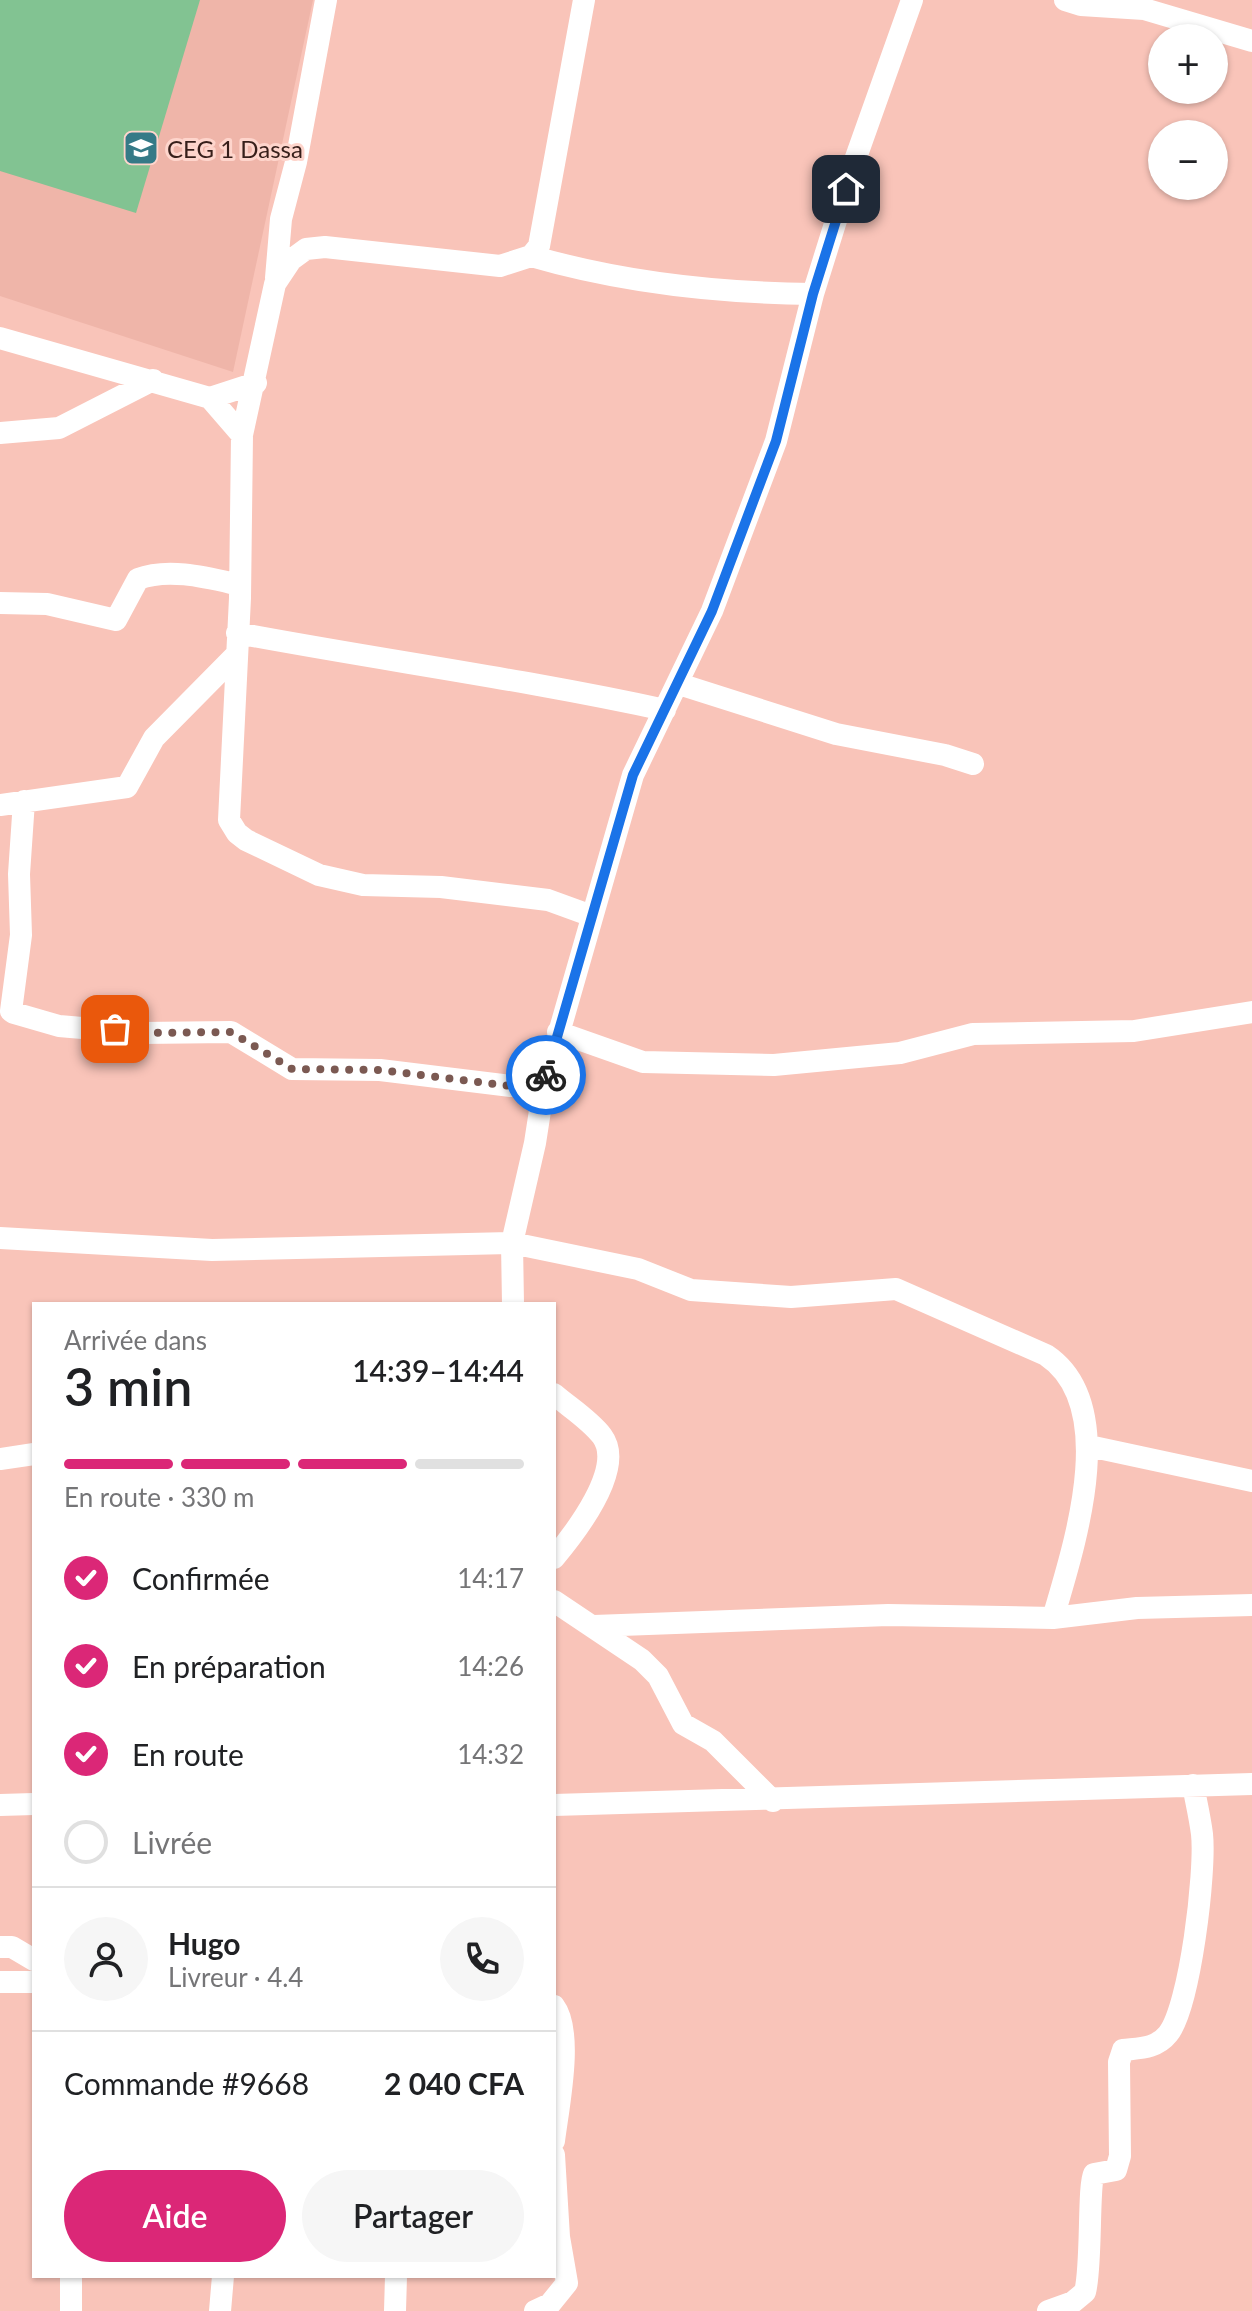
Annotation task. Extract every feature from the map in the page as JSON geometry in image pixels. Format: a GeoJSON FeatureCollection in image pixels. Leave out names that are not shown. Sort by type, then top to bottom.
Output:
{"type":"FeatureCollection","features":[{"type":"Feature","properties":{"kind":"street"},"geometry":{"type":"LineString","coordinates":[[326,0],[296,162],[281,219],[275,284],[256,383],[242,435],[240,585],[229,820],[237,833],[319,875],[363,885],[441,887],[548,900],[592,916]]}},
{"type":"Feature","properties":{"kind":"street"},"geometry":{"type":"LineString","coordinates":[[275,284],[291,260],[306,249],[325,247],[500,266],[531,256],[539,246],[584,0]]}},
{"type":"Feature","properties":{"kind":"street"},"geometry":{"type":"LineString","coordinates":[[513,1302],[512,1243],[535,1143],[546,1075],[633,775],[712,611],[776,441],[813,294],[854,163],[912,0]]}},
{"type":"Feature","properties":{"kind":"street"},"geometry":{"type":"LineString","coordinates":[[1065,0],[1081,5],[1144,9],[1252,41]]}},
{"type":"Feature","properties":{"kind":"street"},"geometry":{"type":"LineString","coordinates":[[531,256],[587,272],[768,294],[813,294]]}},
{"type":"Feature","properties":{"kind":"street"},"geometry":{"type":"LineString","coordinates":[[0,338],[210,398],[242,435]]}},
{"type":"Feature","properties":{"kind":"street"},"geometry":{"type":"LineString","coordinates":[[0,433],[59,428],[153,380]]}},
{"type":"Feature","properties":{"kind":"street"},"geometry":{"type":"LineString","coordinates":[[210,398],[256,383]]}},
{"type":"Feature","properties":{"kind":"street"},"geometry":{"type":"LineString","coordinates":[[0,603],[47,604],[116,620],[138,579],[146,575],[199,576],[240,585]]}},
{"type":"Feature","properties":{"kind":"street"},"geometry":{"type":"LineString","coordinates":[[237,633],[397,663],[545,684],[665,710]]}},
{"type":"Feature","properties":{"kind":"street"},"geometry":{"type":"LineString","coordinates":[[0,805],[127,787],[154,738],[235,656]]}},
{"type":"Feature","properties":{"kind":"street"},"geometry":{"type":"LineString","coordinates":[[679,684],[836,734],[945,755],[973,764]]}},
{"type":"Feature","properties":{"kind":"street"},"geometry":{"type":"LineString","coordinates":[[24,801],[19,874],[21,935],[6,1007],[34,1022],[141,1033],[231,1032],[292,1069],[380,1070],[511,1086],[531,1085],[546,1075]]}},
{"type":"Feature","properties":{"kind":"street"},"geometry":{"type":"LineString","coordinates":[[558,1032],[643,1062],[774,1065],[900,1053],[973,1034],[1134,1031],[1252,1012]]}},
{"type":"Feature","properties":{"kind":"street"},"geometry":{"type":"LineString","coordinates":[[0,1238],[212,1250],[512,1243],[638,1269],[691,1290],[791,1297],[896,1289],[1046,1355],[1064,1367],[1078,1389],[1089,1446],[1068,1566],[1053,1618]]}},
{"type":"Feature","properties":{"kind":"street"},"geometry":{"type":"LineString","coordinates":[[556,1396],[602,1436],[607,1449],[607,1469],[597,1492],[576,1534],[556,1556]]}},
{"type":"Feature","properties":{"kind":"street"},"geometry":{"type":"LineString","coordinates":[[1089,1446],[1252,1481]]}},
{"type":"Feature","properties":{"kind":"street"},"geometry":{"type":"LineString","coordinates":[[0,1459],[32,1454]]}},
{"type":"Feature","properties":{"kind":"street"},"geometry":{"type":"LineString","coordinates":[[556,1602],[642,1660],[658,1676],[683,1724],[713,1741],[773,1801]]}},
{"type":"Feature","properties":{"kind":"street"},"geometry":{"type":"LineString","coordinates":[[594,1626],[888,1615],[1053,1618],[1137,1608],[1252,1605]]}},
{"type":"Feature","properties":{"kind":"street"},"geometry":{"type":"LineString","coordinates":[[556,1805],[773,1801],[1252,1784]]}},
{"type":"Feature","properties":{"kind":"street"},"geometry":{"type":"LineString","coordinates":[[1048,2311],[1073,2302],[1085,2292],[1093,2201],[1091,2180],[1094,2174],[1116,2170],[1120,2156],[1119,2062],[1123,2050],[1152,2047],[1168,2034],[1182,2005],[1200,1884],[1202,1836],[1193,1785]]}},
{"type":"Feature","properties":{"kind":"street"},"geometry":{"type":"LineString","coordinates":[[0,1805],[32,1804]]}},
{"type":"Feature","properties":{"kind":"street"},"geometry":{"type":"LineString","coordinates":[[0,1947],[12,1947],[32,1959]]}},
{"type":"Feature","properties":{"kind":"street"},"geometry":{"type":"LineString","coordinates":[[0,1982],[32,1982]]}},
{"type":"Feature","properties":{"kind":"street"},"geometry":{"type":"LineString","coordinates":[[556,2009],[561,2015],[564,2037],[556,2120]]}},
{"type":"Feature","properties":{"kind":"street"},"geometry":{"type":"LineString","coordinates":[[535,2311],[561,2295],[567,2283],[559,2237],[556,2188]]}},
{"type":"Feature","properties":{"kind":"street"},"geometry":{"type":"LineString","coordinates":[[71,2278],[71,2311]]}},
{"type":"Feature","properties":{"kind":"street"},"geometry":{"type":"LineString","coordinates":[[220,2311],[223,2278]]}},
{"type":"Feature","properties":{"kind":"street"},"geometry":{"type":"LineString","coordinates":[[395,2311],[396,2278]]}},
{"type":"Feature","properties":{"kind":"shaded area","name":"CEG 1 Dassa"},"geometry":{"type":"Polygon","coordinates":[[[0,0],[313,0],[233,372],[0,296],[0,0]]]}},
{"type":"Feature","properties":{"kind":"green space"},"geometry":{"type":"Polygon","coordinates":[[[0,0],[200,0],[136,213],[0,171],[0,0]]]}},
{"type":"Feature","properties":{"kind":"way so far"},"geometry":{"type":"LineString","coordinates":[[115,1029],[141,1033],[231,1032],[292,1069],[380,1070],[511,1086],[531,1085],[546,1075]]}},
{"type":"Feature","properties":{"kind":"place","name":"CEG 1 Dassa"},"geometry":{"type":"Point","coordinates":[141,148]}},
{"type":"Feature","properties":{"kind":"route"},"geometry":{"type":"LineString","coordinates":[[546,1075],[633,775],[712,611],[776,441],[813,294],[846,189]]}}]}
